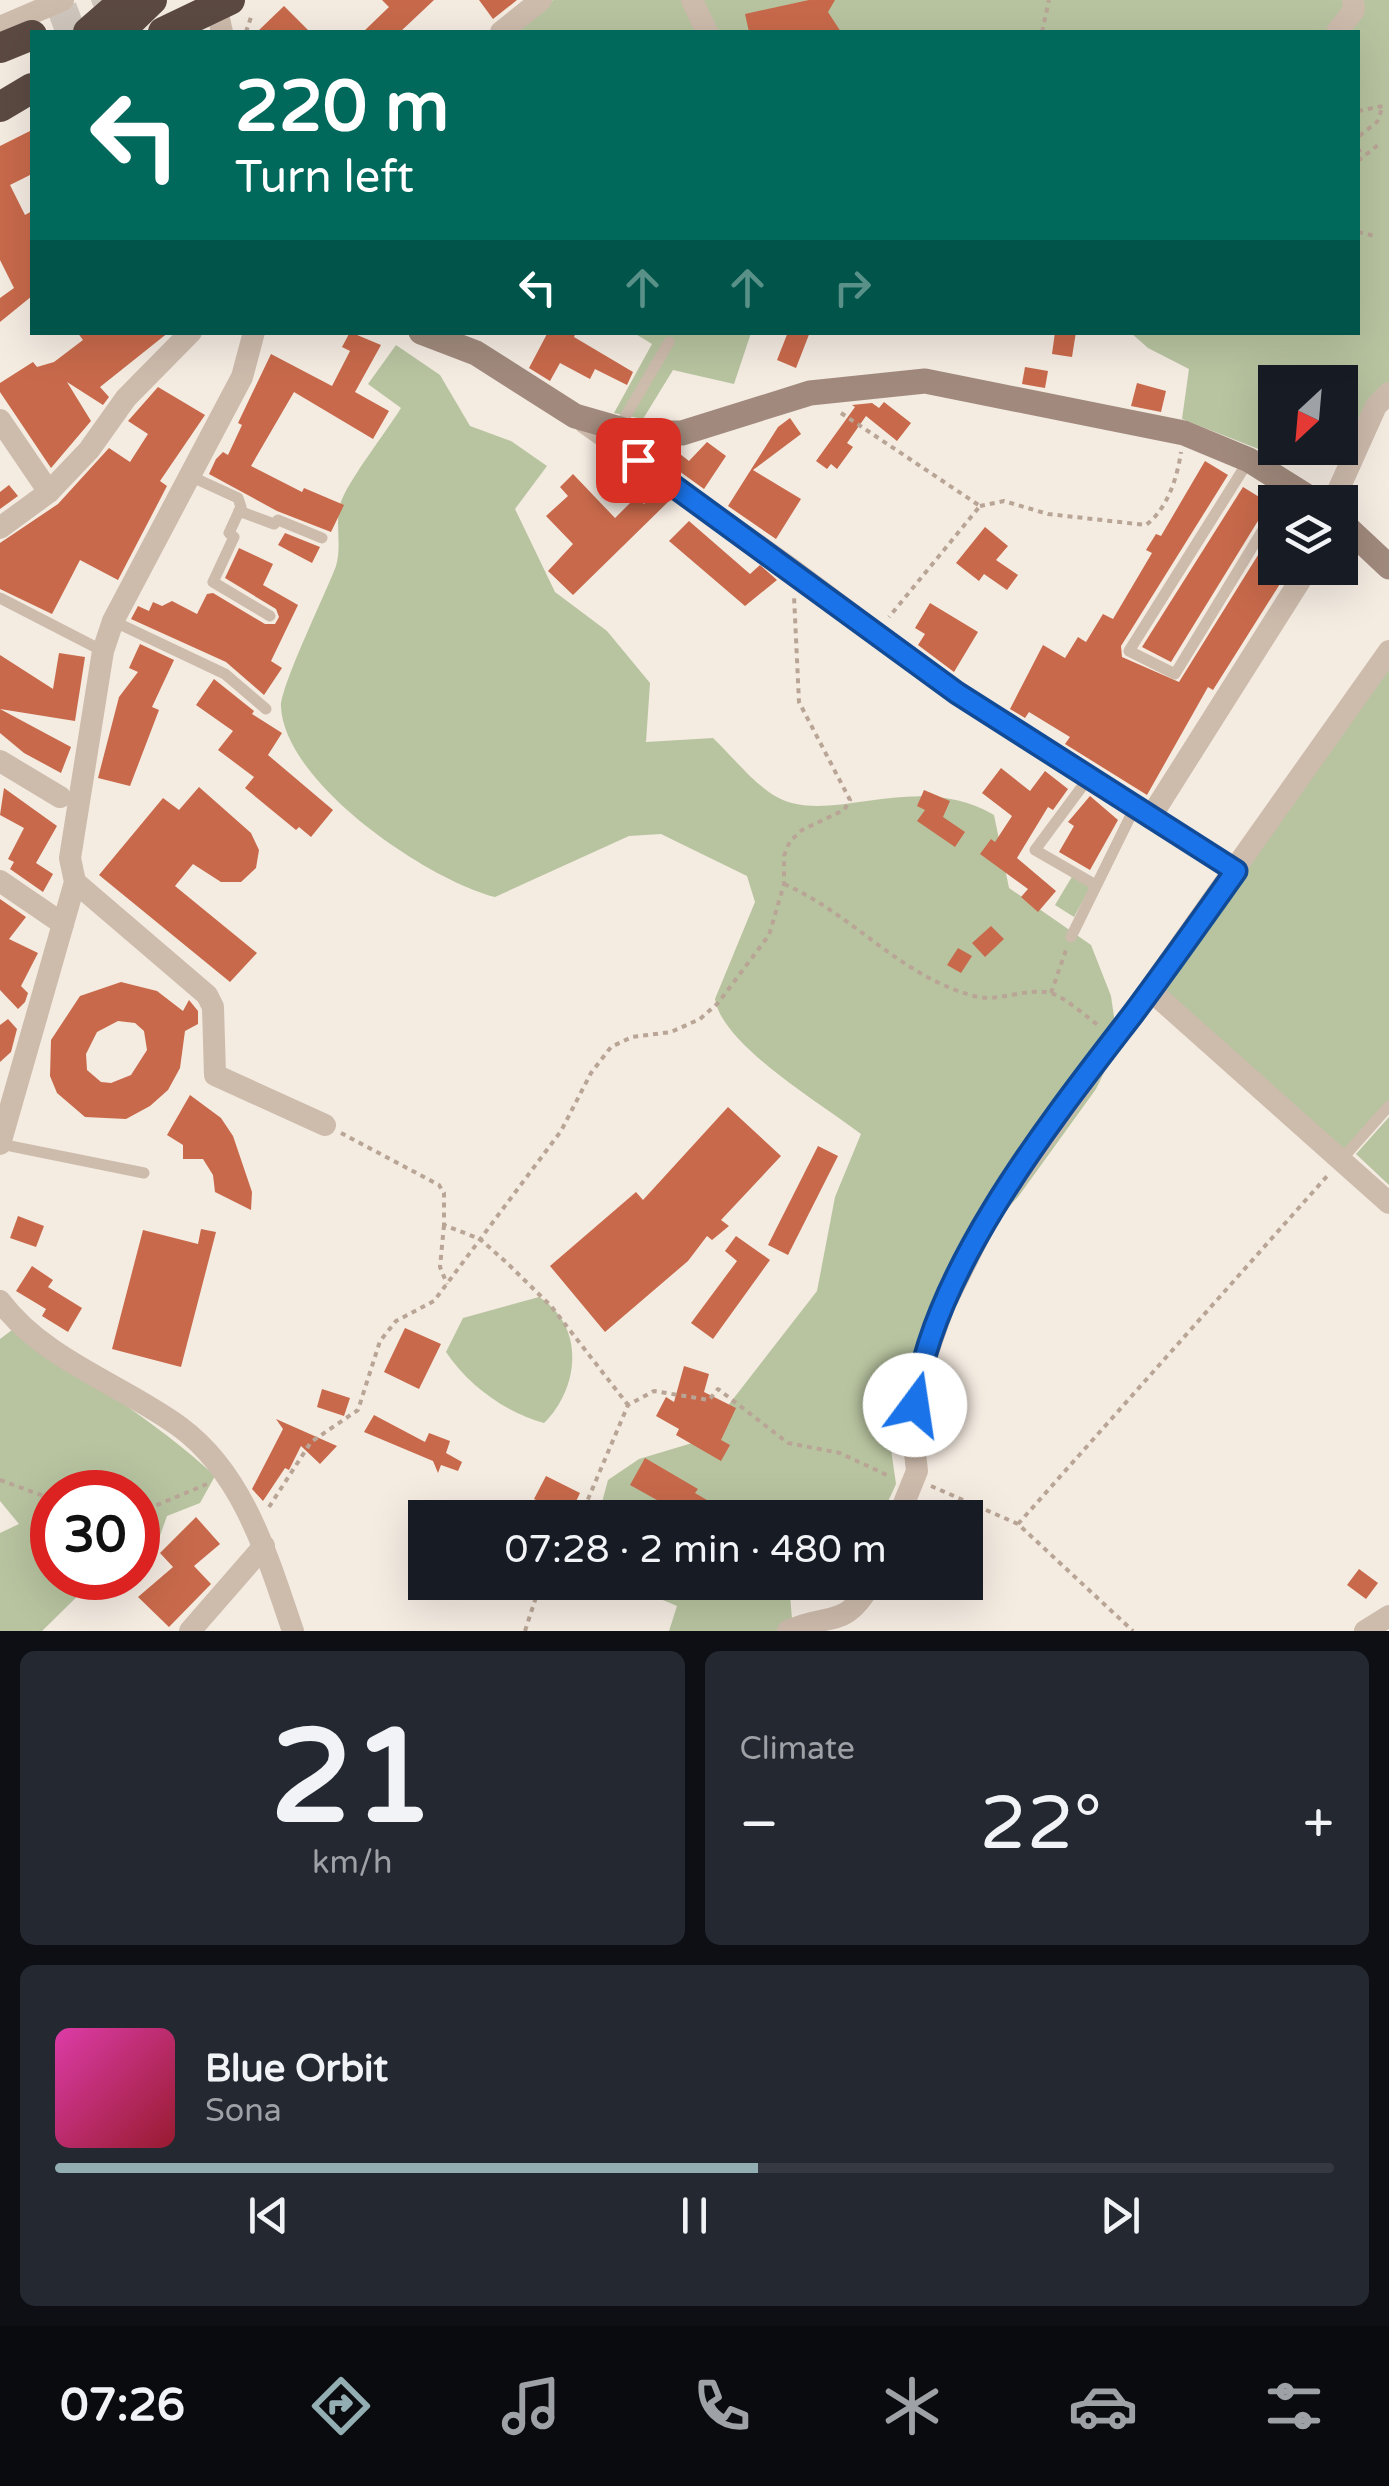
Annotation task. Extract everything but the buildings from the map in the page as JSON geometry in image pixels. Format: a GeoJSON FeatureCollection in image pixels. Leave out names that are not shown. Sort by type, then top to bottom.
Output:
{"type":"FeatureCollection","features":[{"type":"Feature","properties":{"kind":"highway"},"geometry":{"type":"LineString","coordinates":[[90,30],[125,0]]}},
{"type":"Feature","properties":{"kind":"highway"},"geometry":{"type":"LineString","coordinates":[[121,30],[152,0]]}},
{"type":"Feature","properties":{"kind":"highway"},"geometry":{"type":"LineString","coordinates":[[170,30],[230,14]]}},
{"type":"Feature","properties":{"kind":"highway"},"geometry":{"type":"LineString","coordinates":[[0,48],[30,33]]}},
{"type":"Feature","properties":{"kind":"highway"},"geometry":{"type":"LineString","coordinates":[[0,84],[30,69]]}},
{"type":"Feature","properties":{"kind":"highway"},"geometry":{"type":"LineString","coordinates":[[0,110],[30,89]]}},
{"type":"Feature","properties":{"kind":"highway"},"geometry":{"type":"LineString","coordinates":[[0,110],[30,98]]}},
{"type":"Feature","properties":{"kind":"street"},"geometry":{"type":"LineString","coordinates":[[504,30],[541,0]]}},
{"type":"Feature","properties":{"kind":"street"},"geometry":{"type":"LineString","coordinates":[[692,0],[706,30]]}},
{"type":"Feature","properties":{"kind":"street"},"geometry":{"type":"LineString","coordinates":[[1339,30],[1354,10],[1353,0]]}},
{"type":"Feature","properties":{"kind":"street"},"geometry":{"type":"LineString","coordinates":[[0,27],[47,24]]}},
{"type":"Feature","properties":{"kind":"street"},"geometry":{"type":"LineString","coordinates":[[0,528],[49,492],[89,450],[126,398],[188,335]]}},
{"type":"Feature","properties":{"kind":"street"},"geometry":{"type":"LineString","coordinates":[[0,1144],[6,1103],[76,882],[70,858],[101,683],[102,651],[113,621],[242,378],[253,335]]}},
{"type":"Feature","properties":{"kind":"street"},"geometry":{"type":"LineString","coordinates":[[429,335],[476,353],[575,416],[793,570],[957,693],[1087,780],[1236,871]]}},
{"type":"Feature","properties":{"kind":"street"},"geometry":{"type":"LineString","coordinates":[[575,416],[618,429],[682,433],[810,393],[925,380],[1184,433],[1249,460],[1275,485]]}},
{"type":"Feature","properties":{"kind":"street"},"geometry":{"type":"LineString","coordinates":[[1341,485],[1376,406],[1389,393]]}},
{"type":"Feature","properties":{"kind":"street"},"geometry":{"type":"LineString","coordinates":[[0,420],[49,492]]}},
{"type":"Feature","properties":{"kind":"street"},"geometry":{"type":"LineString","coordinates":[[1358,538],[1389,568]]}},
{"type":"Feature","properties":{"kind":"street"},"geometry":{"type":"LineString","coordinates":[[1143,812],[1297,585]]}},
{"type":"Feature","properties":{"kind":"street"},"geometry":{"type":"LineString","coordinates":[[904,1500],[917,1471],[912,1426],[917,1383],[957,1277],[990,1216],[1389,650]]}},
{"type":"Feature","properties":{"kind":"street"},"geometry":{"type":"LineString","coordinates":[[0,761],[60,797]]}},
{"type":"Feature","properties":{"kind":"street"},"geometry":{"type":"LineString","coordinates":[[0,881],[63,924]]}},
{"type":"Feature","properties":{"kind":"street"},"geometry":{"type":"LineString","coordinates":[[76,882],[208,994],[213,1007],[215,1075],[324,1125]]}},
{"type":"Feature","properties":{"kind":"street"},"geometry":{"type":"LineString","coordinates":[[1150,990],[1389,1203]]}},
{"type":"Feature","properties":{"kind":"street"},"geometry":{"type":"LineString","coordinates":[[0,1301],[64,1356],[182,1428],[226,1478],[260,1537],[293,1631]]}},
{"type":"Feature","properties":{"kind":"street"},"geometry":{"type":"LineString","coordinates":[[190,1631],[260,1537]]}},
{"type":"Feature","properties":{"kind":"street"},"geometry":{"type":"LineString","coordinates":[[788,1631],[842,1619],[860,1600]]}},
{"type":"Feature","properties":{"kind":"street"},"geometry":{"type":"LineString","coordinates":[[1365,1631],[1389,1616]]}},
{"type":"Feature","properties":{"kind":"lane"},"geometry":{"type":"LineString","coordinates":[[618,429],[669,342]]}},
{"type":"Feature","properties":{"kind":"lane"},"geometry":{"type":"LineString","coordinates":[[1249,460],[1130,651],[1175,674],[1258,538]]}},
{"type":"Feature","properties":{"kind":"lane"},"geometry":{"type":"LineString","coordinates":[[190,476],[238,498],[239,511],[229,533],[234,536],[213,582],[270,616]]}},
{"type":"Feature","properties":{"kind":"lane"},"geometry":{"type":"LineString","coordinates":[[239,511],[322,538]]}},
{"type":"Feature","properties":{"kind":"lane"},"geometry":{"type":"LineString","coordinates":[[0,598],[102,651]]}},
{"type":"Feature","properties":{"kind":"lane"},"geometry":{"type":"LineString","coordinates":[[113,621],[224,674],[266,709]]}},
{"type":"Feature","properties":{"kind":"lane"},"geometry":{"type":"LineString","coordinates":[[1087,780],[1035,850],[1094,884]]}},
{"type":"Feature","properties":{"kind":"lane"},"geometry":{"type":"LineString","coordinates":[[1071,937],[1094,884],[1143,812]]}},
{"type":"Feature","properties":{"kind":"lane"},"geometry":{"type":"LineString","coordinates":[[1341,1160],[1389,1106]]}},
{"type":"Feature","properties":{"kind":"lane"},"geometry":{"type":"LineString","coordinates":[[0,1144],[144,1173]]}},
{"type":"Feature","properties":{"kind":"path"},"geometry":{"type":"LineString","coordinates":[[1042,30],[1049,0]]}},
{"type":"Feature","properties":{"kind":"path"},"geometry":{"type":"LineString","coordinates":[[1360,111],[1383,106],[1377,122],[1360,135]]}},
{"type":"Feature","properties":{"kind":"path"},"geometry":{"type":"LineString","coordinates":[[1360,159],[1378,145]]}},
{"type":"Feature","properties":{"kind":"path"},"geometry":{"type":"LineString","coordinates":[[1360,152],[1363,157]]}},
{"type":"Feature","properties":{"kind":"path"},"geometry":{"type":"LineString","coordinates":[[1360,232],[1374,236]]}},
{"type":"Feature","properties":{"kind":"path"},"geometry":{"type":"LineString","coordinates":[[810,393],[980,506]]}},
{"type":"Feature","properties":{"kind":"path"},"geometry":{"type":"LineString","coordinates":[[876,632],[980,506],[1004,500],[1048,514],[1146,525],[1160,515],[1178,470],[1184,433]]}},
{"type":"Feature","properties":{"kind":"path"},"geometry":{"type":"LineString","coordinates":[[260,1537],[312,1442],[358,1410],[380,1340],[396,1321],[434,1301],[561,1131],[592,1072],[611,1047],[632,1037],[670,1032],[700,1018],[736,982],[770,935],[784,884],[784,856],[790,841],[802,830],[844,810],[850,800],[799,702],[793,570]]}},
{"type":"Feature","properties":{"kind":"path"},"geometry":{"type":"LineString","coordinates":[[784,884],[853,924],[897,962],[976,998],[1051,993],[1115,1037]]}},
{"type":"Feature","properties":{"kind":"path"},"geometry":{"type":"LineString","coordinates":[[1051,993],[1071,937]]}},
{"type":"Feature","properties":{"kind":"path"},"geometry":{"type":"LineString","coordinates":[[324,1125],[439,1184],[444,1193],[440,1267],[447,1284]]}},
{"type":"Feature","properties":{"kind":"path"},"geometry":{"type":"LineString","coordinates":[[1018,1524],[1341,1160]]}},
{"type":"Feature","properties":{"kind":"path"},"geometry":{"type":"LineString","coordinates":[[444,1225],[480,1239],[551,1306],[628,1405]]}},
{"type":"Feature","properties":{"kind":"path"},"geometry":{"type":"LineString","coordinates":[[588,1500],[628,1405],[654,1391],[709,1400],[718,1389],[788,1443],[840,1453],[1018,1524],[1133,1631]]}},
{"type":"Feature","properties":{"kind":"path"},"geometry":{"type":"LineString","coordinates":[[160,1504],[226,1478]]}},
{"type":"Feature","properties":{"kind":"path"},"geometry":{"type":"LineString","coordinates":[[0,1480],[30,1492]]}},
{"type":"Feature","properties":{"kind":"path"},"geometry":{"type":"LineString","coordinates":[[525,1631],[536,1600]]}},
{"type":"Feature","properties":{"kind":"green space"},"geometry":{"type":"Polygon","coordinates":[[[553,0],[1389,0],[1389,387],[1358,431],[1358,365],[1258,365],[1258,449],[1182,419],[1189,369],[1148,348],[1133,335],[1360,335],[1360,30],[513,30],[553,0]]]}},
{"type":"Feature","properties":{"kind":"green space"},"geometry":{"type":"Polygon","coordinates":[[[637,335],[750,335],[734,384],[673,370],[643,419],[614,413],[652,344],[637,335]]]}},
{"type":"Feature","properties":{"kind":"green space"},"geometry":{"type":"Polygon","coordinates":[[[396,345],[440,375],[470,426],[511,441],[547,466],[515,509],[555,592],[607,631],[650,683],[646,742],[713,738],[767,791],[797,804],[821,806],[934,797],[964,802],[994,815],[1009,888],[1091,945],[1111,996],[1118,1044],[1096,1089],[1018,1197],[961,1256],[930,1321],[889,1435],[896,1484],[889,1500],[603,1500],[608,1480],[639,1459],[699,1441],[817,1291],[835,1197],[861,1134],[776,1073],[735,1035],[722,1017],[715,999],[755,902],[747,876],[661,834],[629,836],[495,897],[434,871],[399,850],[364,824],[307,767],[289,737],[281,707],[283,696],[336,566],[338,520],[344,495],[401,408],[368,384],[396,345]]]}},
{"type":"Feature","properties":{"kind":"green space"},"geometry":{"type":"Polygon","coordinates":[[[1389,651],[1389,1106],[1341,1160],[1150,990],[1389,651]]]}},
{"type":"Feature","properties":{"kind":"green space"},"geometry":{"type":"Polygon","coordinates":[[[1073,875],[1091,886],[1074,917],[1055,905],[1073,875]]]}},
{"type":"Feature","properties":{"kind":"green space"},"geometry":{"type":"Polygon","coordinates":[[[1389,1117],[1389,1185],[1356,1154],[1389,1117]]]}},
{"type":"Feature","properties":{"kind":"green space"},"geometry":{"type":"Polygon","coordinates":[[[539,1297],[564,1324],[572,1357],[565,1392],[544,1423],[489,1396],[465,1376],[446,1352],[463,1318],[539,1297]]]}},
{"type":"Feature","properties":{"kind":"green space"},"geometry":{"type":"Polygon","coordinates":[[[16,1327],[167,1436],[215,1476],[200,1503],[167,1516],[160,1536],[160,1470],[30,1470],[30,1600],[74,1600],[42,1631],[0,1631],[0,1533],[19,1524],[0,1501],[0,1339],[16,1327]]]}},
{"type":"Feature","properties":{"kind":"green space"},"geometry":{"type":"Polygon","coordinates":[[[663,1600],[790,1600],[793,1631],[669,1631],[677,1606],[663,1600]]]}},
{"type":"Feature","properties":{"kind":"tunnel"},"geometry":{"type":"LineString","coordinates":[[53,27],[120,2]]}},
{"type":"Feature","properties":{"kind":"route"},"geometry":{"type":"LineString","coordinates":[[638,460],[1022,738],[1236,871],[1077,1086],[990,1216],[944,1306],[917,1383],[915,1405]]}}]}
